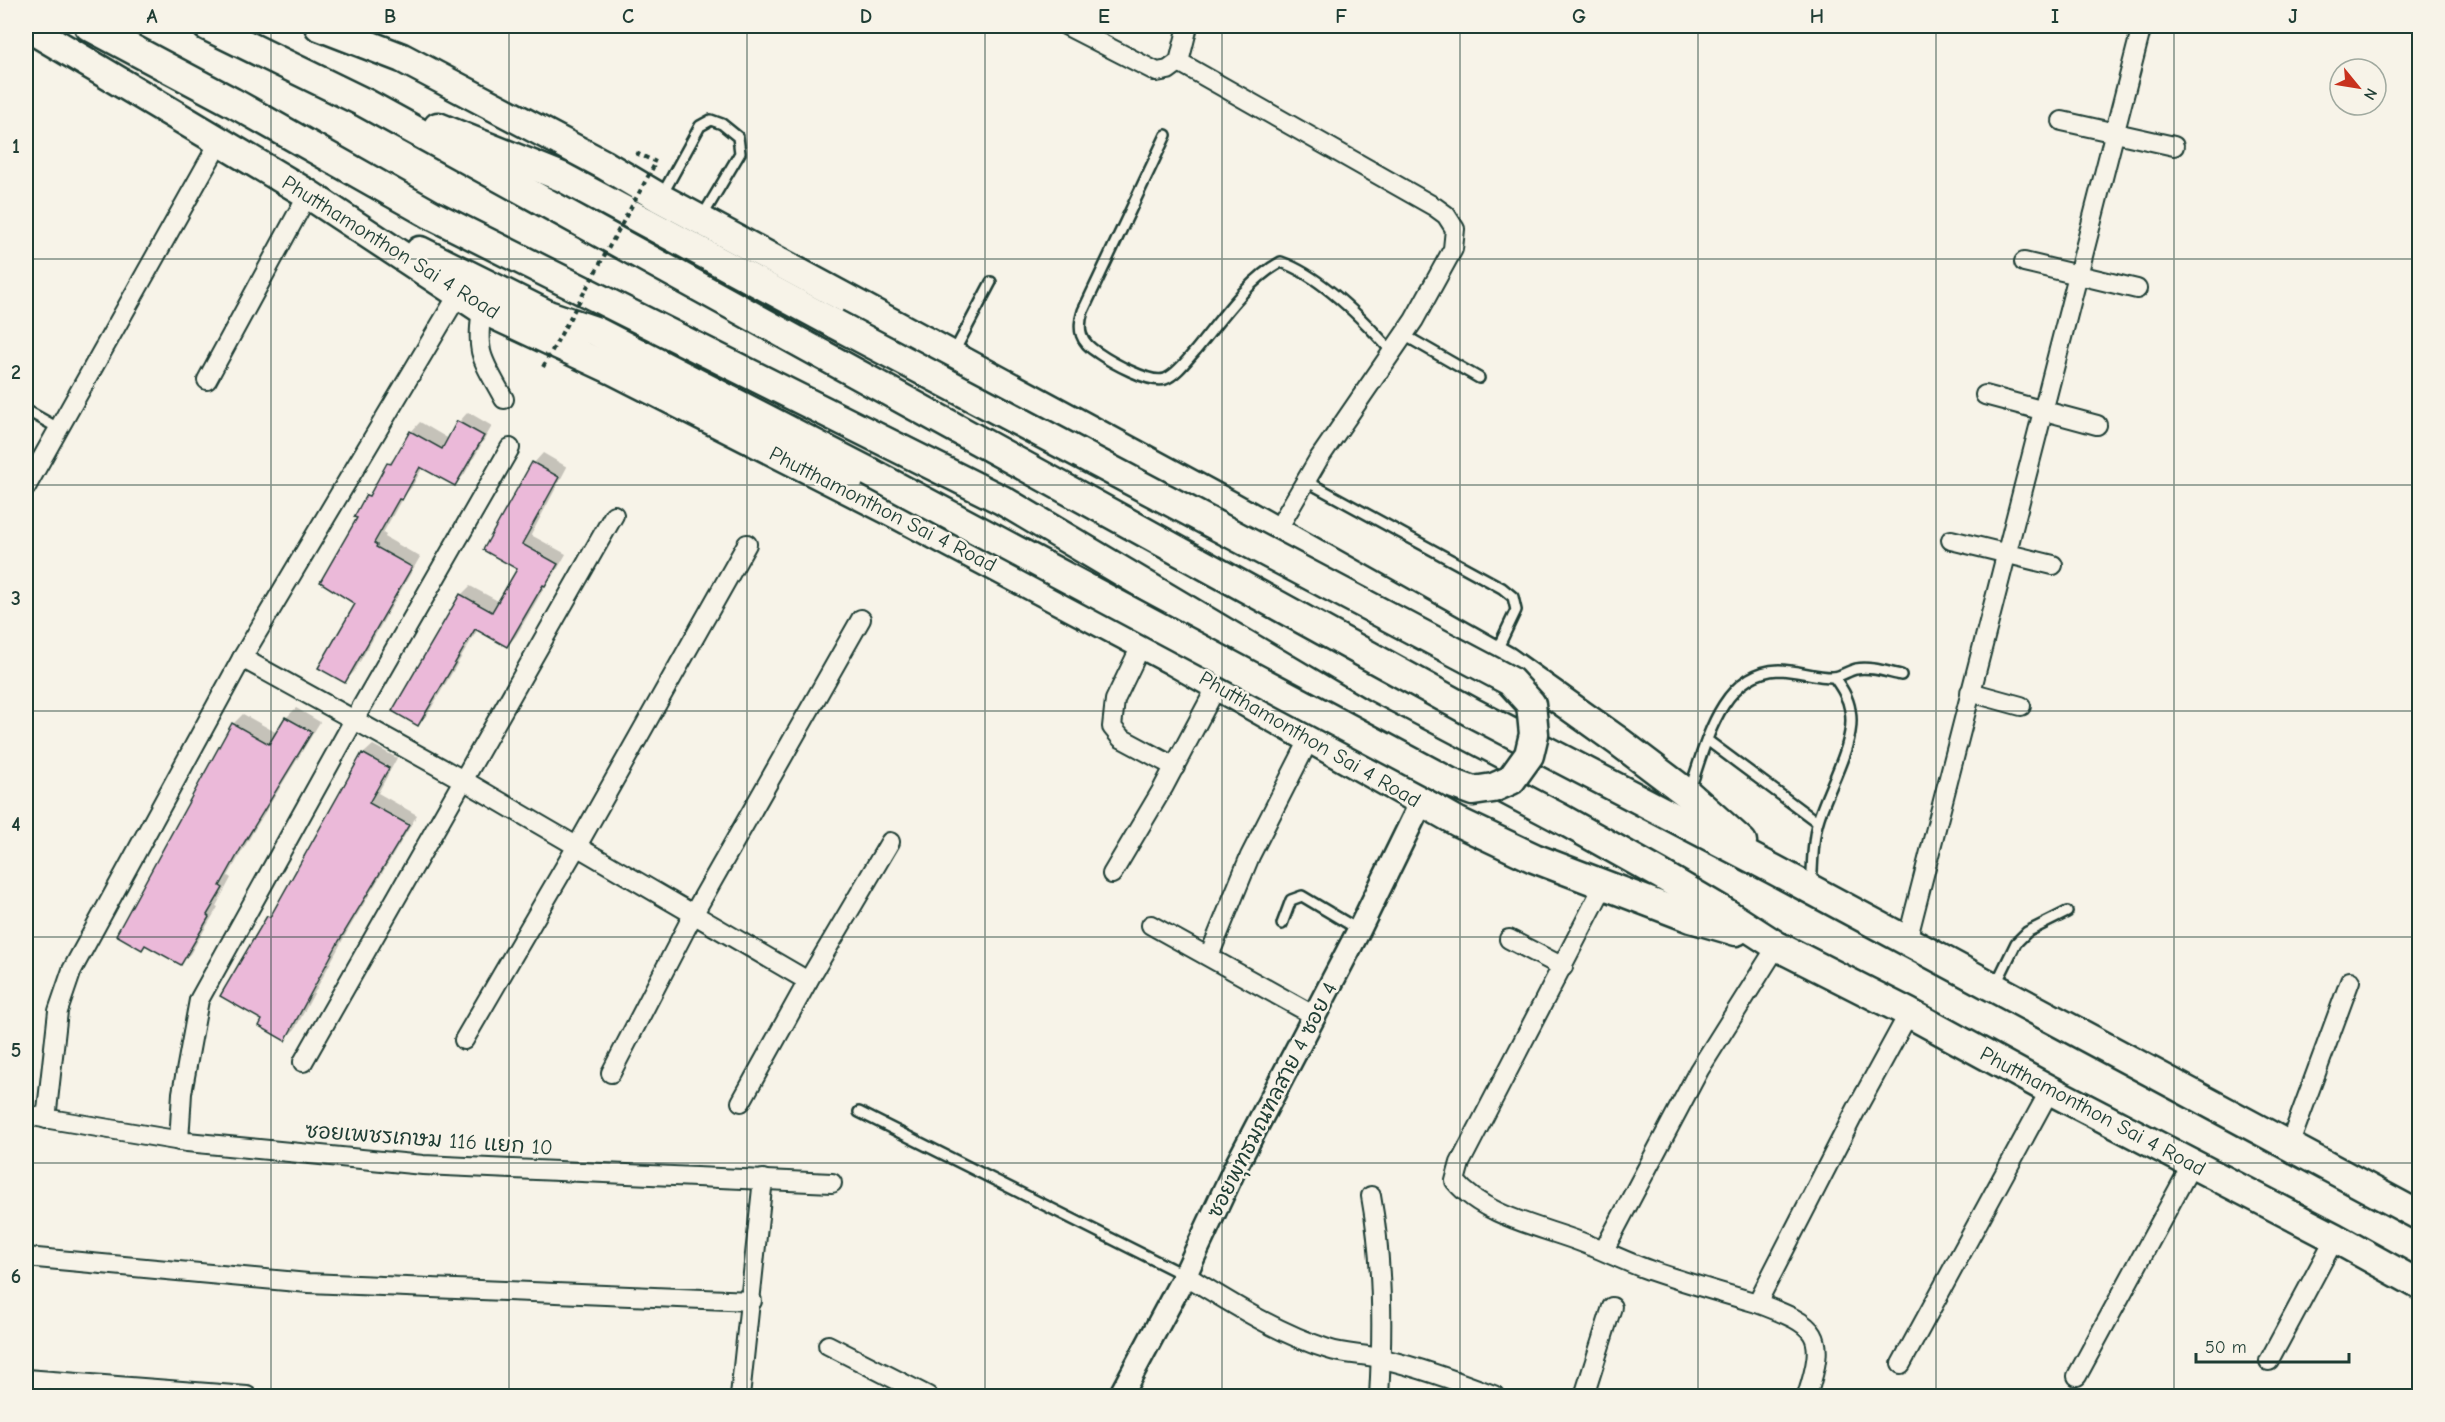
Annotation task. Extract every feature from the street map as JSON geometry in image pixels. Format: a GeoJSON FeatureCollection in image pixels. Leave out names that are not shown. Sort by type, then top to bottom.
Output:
{"type":"FeatureCollection","features":[{"type":"Feature","properties":{"kind":"main road","name":"Phutthamonthon Sai 4 Road"},"geometry":{"type":"LineString","coordinates":[[26,26],[308,194],[470,302],[613,370],[889,510],[1142,644],[1421,803],[1534,858],[1691,918],[1771,943]]}},
{"type":"Feature","properties":{"kind":"main road","name":"Phutthamonthon Sai 4 Road"},"geometry":{"type":"LineString","coordinates":[[89,26],[232,102],[432,215],[1002,501],[1362,714],[1640,862],[1726,913],[1771,943],[1909,1012],[2050,1090],[2335,1238],[2420,1285]]}},
{"type":"Feature","properties":{"kind":"main road"},"geometry":{"type":"LineString","coordinates":[[207,26],[365,103],[1485,720],[1773,869],[2420,1216]]}},
{"type":"Feature","properties":{"kind":"main road"},"geometry":{"type":"LineString","coordinates":[[314,26],[468,115],[562,177],[1510,681],[1532,704],[1534,734],[1529,755],[1511,780],[1492,788],[1473,791],[1451,783],[869,472],[595,331],[432,215]]}},
{"type":"Feature","properties":{"kind":"main road"},"geometry":{"type":"LineString","coordinates":[[319,26],[402,58],[603,164],[660,198],[1276,532],[1495,655],[1618,741],[1688,794],[1773,869]]}},
{"type":"Feature","properties":{"kind":"main road"},"geometry":{"type":"LineString","coordinates":[[365,103],[458,133],[562,177]]}},
{"type":"Feature","properties":{"kind":"main road"},"geometry":{"type":"LineString","coordinates":[[341,217],[395,239],[548,315],[595,331]]}},
{"type":"Feature","properties":{"kind":"street"},"geometry":{"type":"LineString","coordinates":[[1067,26],[1157,72],[1168,70],[1179,62],[1188,26]]}},
{"type":"Feature","properties":{"kind":"street"},"geometry":{"type":"LineString","coordinates":[[1907,941],[2142,26]]}},
{"type":"Feature","properties":{"kind":"street"},"geometry":{"type":"LineString","coordinates":[[1179,62],[1446,215],[1455,229],[1454,249],[1404,334],[1306,481],[1276,532]]}},
{"type":"Feature","properties":{"kind":"street"},"geometry":{"type":"LineString","coordinates":[[2062,121],[2174,146]]}},
{"type":"Feature","properties":{"kind":"street"},"geometry":{"type":"LineString","coordinates":[[26,487],[220,141]]}},
{"type":"Feature","properties":{"kind":"street"},"geometry":{"type":"LineString","coordinates":[[207,380],[308,194]]}},
{"type":"Feature","properties":{"kind":"street"},"geometry":{"type":"LineString","coordinates":[[2024,262],[2137,289]]}},
{"type":"Feature","properties":{"kind":"street"},"geometry":{"type":"LineString","coordinates":[[470,302],[481,357],[504,399]]}},
{"type":"Feature","properties":{"kind":"street"},"geometry":{"type":"LineString","coordinates":[[46,1119],[58,1011],[72,970],[242,658],[470,302]]}},
{"type":"Feature","properties":{"kind":"street"},"geometry":{"type":"LineString","coordinates":[[1985,395],[2097,425]]}},
{"type":"Feature","properties":{"kind":"street"},"geometry":{"type":"LineString","coordinates":[[179,1141],[182,1093],[199,1000],[354,720],[510,448]]}},
{"type":"Feature","properties":{"kind":"street"},"geometry":{"type":"LineString","coordinates":[[303,1062],[614,515]]}},
{"type":"Feature","properties":{"kind":"street"},"geometry":{"type":"LineString","coordinates":[[1952,540],[2053,565]]}},
{"type":"Feature","properties":{"kind":"street"},"geometry":{"type":"LineString","coordinates":[[464,1040],[577,846],[747,544]]}},
{"type":"Feature","properties":{"kind":"street"},"geometry":{"type":"LineString","coordinates":[[611,1073],[694,913],[861,619]]}},
{"type":"Feature","properties":{"kind":"street"},"geometry":{"type":"LineString","coordinates":[[1142,644],[1115,700],[1112,727],[1121,738],[1175,767]]}},
{"type":"Feature","properties":{"kind":"street"},"geometry":{"type":"LineString","coordinates":[[242,658],[463,780],[808,981]]}},
{"type":"Feature","properties":{"kind":"street"},"geometry":{"type":"LineString","coordinates":[[1112,874],[1175,767],[1217,686]]}},
{"type":"Feature","properties":{"kind":"street"},"geometry":{"type":"LineString","coordinates":[[1970,692],[2021,706]]}},
{"type":"Feature","properties":{"kind":"street"},"geometry":{"type":"LineString","coordinates":[[1209,956],[1250,856],[1310,738]]}},
{"type":"Feature","properties":{"kind":"street","name":"ซอยพุทธมณฑลสาย 4 ซอย 4"},"geometry":{"type":"LineString","coordinates":[[1120,1396],[1185,1275],[1235,1168],[1359,930],[1421,803]]}},
{"type":"Feature","properties":{"kind":"street"},"geometry":{"type":"LineString","coordinates":[[741,1102],[808,981],[890,842]]}},
{"type":"Feature","properties":{"kind":"street"},"geometry":{"type":"LineString","coordinates":[[1604,885],[1460,1163],[1455,1181],[1476,1200],[1506,1215],[1604,1250],[1649,1270],[1757,1304],[1796,1319],[1810,1330],[1816,1340],[1818,1357],[1807,1396]]}},
{"type":"Feature","properties":{"kind":"street"},"geometry":{"type":"LineString","coordinates":[[1151,925],[1315,1016]]}},
{"type":"Feature","properties":{"kind":"street"},"geometry":{"type":"LineString","coordinates":[[1509,939],[1563,967]]}},
{"type":"Feature","properties":{"kind":"street"},"geometry":{"type":"LineString","coordinates":[[1604,1250],[1699,1070],[1771,943]]}},
{"type":"Feature","properties":{"kind":"street"},"geometry":{"type":"LineString","coordinates":[[2289,1146],[2350,981]]}},
{"type":"Feature","properties":{"kind":"street"},"geometry":{"type":"LineString","coordinates":[[1757,1304],[1909,1012]]}},
{"type":"Feature","properties":{"kind":"street"},"geometry":{"type":"LineString","coordinates":[[1901,1364],[2050,1090]]}},
{"type":"Feature","properties":{"kind":"street","name":"ซอยเพชรเกษม 116 แยก 10"},"geometry":{"type":"LineString","coordinates":[[26,1116],[179,1141],[423,1165],[832,1183]]}},
{"type":"Feature","properties":{"kind":"street"},"geometry":{"type":"LineString","coordinates":[[2077,1376],[2192,1164]]}},
{"type":"Feature","properties":{"kind":"street"},"geometry":{"type":"LineString","coordinates":[[741,1396],[763,1179]]}},
{"type":"Feature","properties":{"kind":"street"},"geometry":{"type":"LineString","coordinates":[[1371,1196],[1378,1236],[1381,1358],[1379,1396]]}},
{"type":"Feature","properties":{"kind":"street"},"geometry":{"type":"LineString","coordinates":[[2269,1361],[2335,1238]]}},
{"type":"Feature","properties":{"kind":"street"},"geometry":{"type":"LineString","coordinates":[[26,1257],[308,1283],[752,1301]]}},
{"type":"Feature","properties":{"kind":"street"},"geometry":{"type":"LineString","coordinates":[[1185,1275],[1265,1323],[1312,1344],[1353,1355],[1381,1358],[1460,1382],[1496,1396]]}},
{"type":"Feature","properties":{"kind":"street"},"geometry":{"type":"LineString","coordinates":[[1584,1396],[1612,1307]]}},
{"type":"Feature","properties":{"kind":"street"},"geometry":{"type":"LineString","coordinates":[[828,1345],[928,1396]]}},
{"type":"Feature","properties":{"kind":"street"},"geometry":{"type":"LineString","coordinates":[[26,1379],[247,1396]]}},
{"type":"Feature","properties":{"kind":"lane"},"geometry":{"type":"LineString","coordinates":[[660,198],[700,126],[711,120],[722,124],[738,137],[740,153],[700,219]]}},
{"type":"Feature","properties":{"kind":"lane"},"geometry":{"type":"LineString","coordinates":[[1166,135],[1083,311],[1079,326],[1082,340],[1098,353],[1149,380],[1165,379],[1182,366],[1268,269],[1281,262],[1298,268],[1361,317],[1392,352]]}},
{"type":"Feature","properties":{"kind":"lane"},"geometry":{"type":"LineString","coordinates":[[952,356],[991,282]]}},
{"type":"Feature","properties":{"kind":"lane"},"geometry":{"type":"LineString","coordinates":[[1404,334],[1479,378]]}},
{"type":"Feature","properties":{"kind":"lane"},"geometry":{"type":"LineString","coordinates":[[26,410],[58,428]]}},
{"type":"Feature","properties":{"kind":"lane"},"geometry":{"type":"LineString","coordinates":[[1306,481],[1502,588],[1513,597],[1516,610],[1495,655]]}},
{"type":"Feature","properties":{"kind":"lane"},"geometry":{"type":"LineString","coordinates":[[1688,794],[1720,708],[1738,687],[1760,672],[1800,671],[1834,677],[1857,669],[1901,675]]}},
{"type":"Feature","properties":{"kind":"lane"},"geometry":{"type":"LineString","coordinates":[[1810,890],[1817,822],[1848,741],[1851,712],[1846,694],[1834,677]]}},
{"type":"Feature","properties":{"kind":"lane"},"geometry":{"type":"LineString","coordinates":[[1707,740],[1817,822]]}},
{"type":"Feature","properties":{"kind":"lane"},"geometry":{"type":"LineString","coordinates":[[1282,924],[1292,900],[1302,896],[1359,930]]}},
{"type":"Feature","properties":{"kind":"lane"},"geometry":{"type":"LineString","coordinates":[[1994,988],[2016,944],[2027,932],[2067,912]]}},
{"type":"Feature","properties":{"kind":"lane"},"geometry":{"type":"LineString","coordinates":[[859,1112],[1185,1275]]}},
{"type":"Feature","properties":{"kind":"path"},"geometry":{"type":"LineString","coordinates":[[543,367],[656,162]]}},
{"type":"Feature","properties":{"kind":"building"},"geometry":{"type":"Polygon","coordinates":[[[457,421],[484,436],[455,486],[420,467],[374,543],[376,547],[412,567],[345,683],[318,668],[355,604],[320,582],[357,518],[354,517],[366,495],[369,496],[387,463],[391,464],[410,431],[442,449],[457,421]]]}},
{"type":"Feature","properties":{"kind":"building"},"geometry":{"type":"Polygon","coordinates":[[[532,462],[559,477],[522,544],[558,564],[507,647],[475,629],[418,726],[392,711],[460,594],[492,612],[517,569],[483,550],[532,462]]]}},
{"type":"Feature","properties":{"kind":"building"},"geometry":{"type":"Polygon","coordinates":[[[285,717],[312,732],[244,843],[220,886],[223,888],[207,915],[209,917],[181,965],[145,945],[142,950],[116,935],[232,723],[269,744],[285,717]]]}},
{"type":"Feature","properties":{"kind":"building"},"geometry":{"type":"Polygon","coordinates":[[[362,753],[389,768],[369,803],[409,825],[339,941],[285,1041],[259,1026],[262,1020],[220,996],[267,916],[270,917],[362,753]]]}}]}
